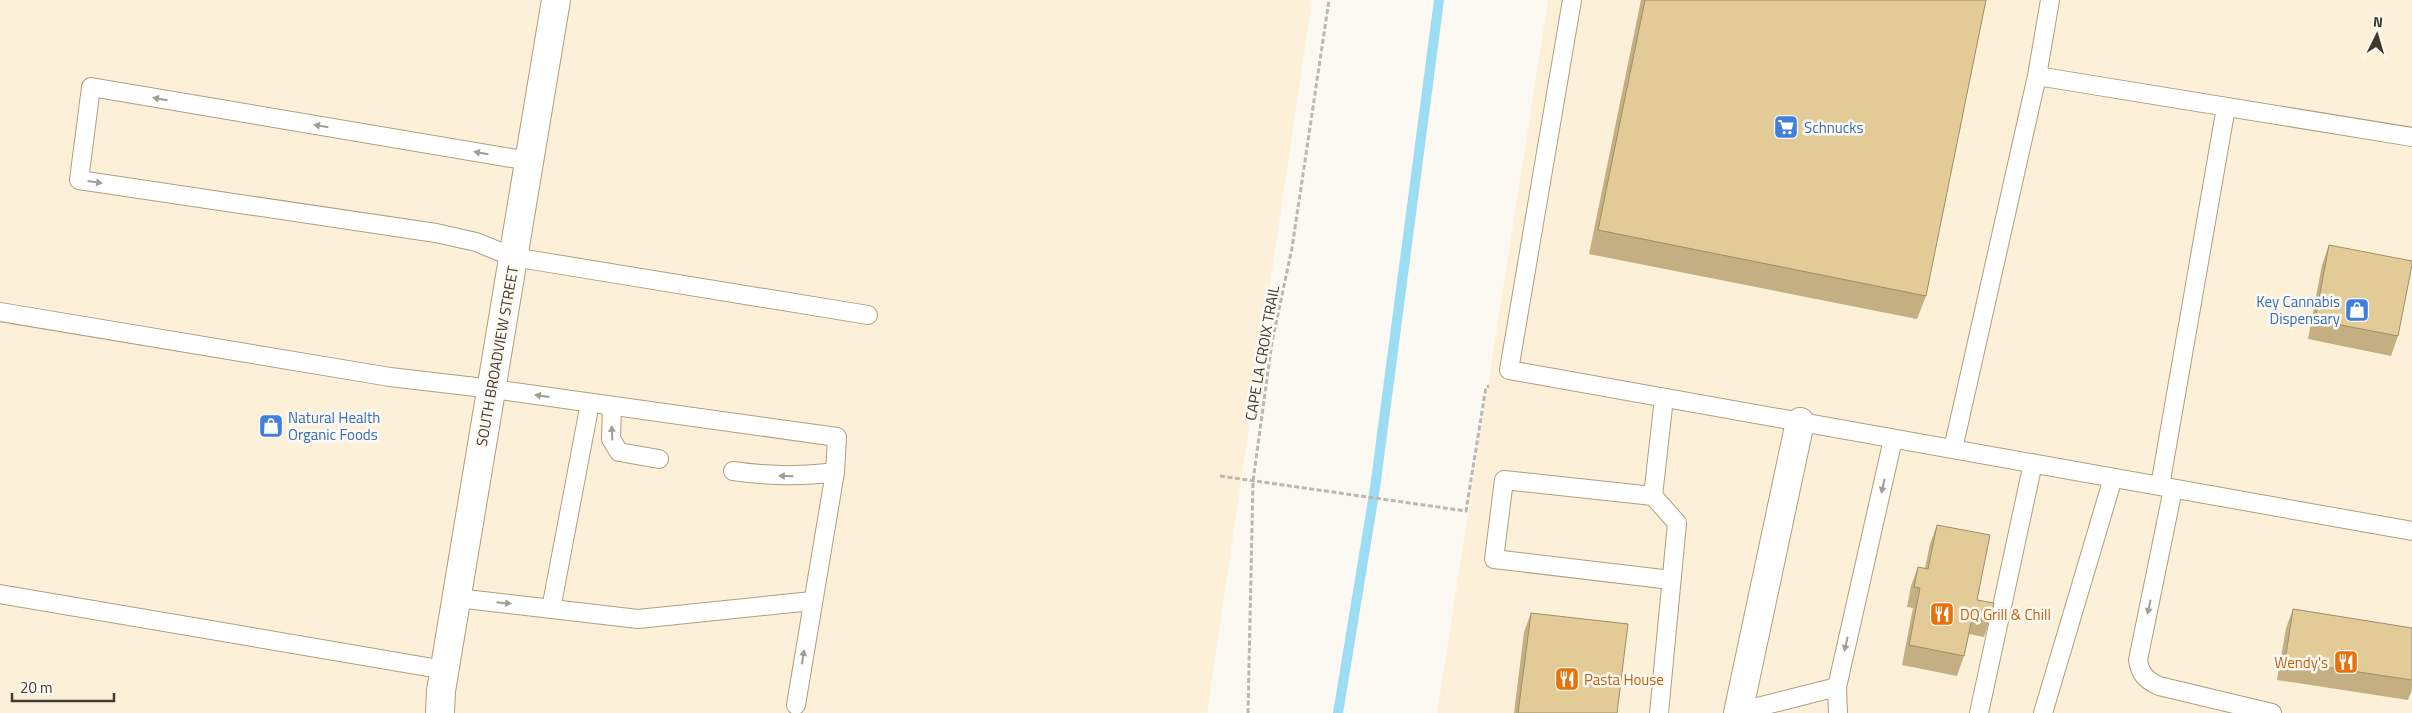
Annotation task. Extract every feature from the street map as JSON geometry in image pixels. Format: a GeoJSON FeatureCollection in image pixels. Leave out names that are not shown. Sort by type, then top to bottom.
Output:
{"type":"FeatureCollection","features":[{"type":"Feature","properties":{"kind":"street","name":"SOUTH BROADVIEW STREET"},"geometry":{"type":"LineString","coordinates":[[440,713],[456,598],[489,400],[493,389],[556,0]]}},
{"type":"Feature","properties":{"kind":"street"},"geometry":{"type":"LineString","coordinates":[[1738,713],[1800,422]]}},
{"type":"Feature","properties":{"kind":"lane"},"geometry":{"type":"LineString","coordinates":[[1572,0],[1509,370],[2412,531]]}},
{"type":"Feature","properties":{"kind":"lane"},"geometry":{"type":"LineString","coordinates":[[1953,450],[2037,76],[2050,0]]}},
{"type":"Feature","properties":{"kind":"lane"},"geometry":{"type":"LineString","coordinates":[[2037,76],[2412,137]]}},
{"type":"Feature","properties":{"kind":"lane"},"geometry":{"type":"LineString","coordinates":[[529,161],[91,87],[79,180],[436,233],[476,242],[513,257],[868,314]]}},
{"type":"Feature","properties":{"kind":"lane"},"geometry":{"type":"LineString","coordinates":[[2226,107],[2167,488],[2159,559],[2138,660],[2139,671],[2148,681],[2159,686],[2272,713]]}},
{"type":"Feature","properties":{"kind":"lane"},"geometry":{"type":"LineString","coordinates":[[0,312],[390,377],[493,389],[838,436],[835,472],[796,705]]}},
{"type":"Feature","properties":{"kind":"lane"},"geometry":{"type":"LineString","coordinates":[[1653,496],[1664,398]]}},
{"type":"Feature","properties":{"kind":"lane"},"geometry":{"type":"LineString","coordinates":[[551,609],[590,403]]}},
{"type":"Feature","properties":{"kind":"lane"},"geometry":{"type":"LineString","coordinates":[[612,406],[611,439],[619,452],[659,459]]}},
{"type":"Feature","properties":{"kind":"lane"},"geometry":{"type":"LineString","coordinates":[[1838,713],[1836,687],[1893,438]]}},
{"type":"Feature","properties":{"kind":"lane"},"geometry":{"type":"LineString","coordinates":[[1978,713],[2033,463]]}},
{"type":"Feature","properties":{"kind":"lane"},"geometry":{"type":"LineString","coordinates":[[733,471],[765,476],[793,476],[835,472]]}},
{"type":"Feature","properties":{"kind":"lane"},"geometry":{"type":"LineString","coordinates":[[2043,713],[2113,478]]}},
{"type":"Feature","properties":{"kind":"lane"},"geometry":{"type":"LineString","coordinates":[[1659,713],[1677,522],[1653,496],[1504,480],[1494,558],[1671,580]]}},
{"type":"Feature","properties":{"kind":"lane"},"geometry":{"type":"LineString","coordinates":[[0,594],[445,670]]}},
{"type":"Feature","properties":{"kind":"lane"},"geometry":{"type":"LineString","coordinates":[[456,598],[638,619],[812,601]]}},
{"type":"Feature","properties":{"kind":"lane"},"geometry":{"type":"LineString","coordinates":[[1738,713],[1836,687]]}},
{"type":"Feature","properties":{"kind":"path","name":"CAPE LA CROIX TRAIL"},"geometry":{"type":"LineString","coordinates":[[1248,713],[1253,481],[1272,342],[1292,248],[1329,0]]}},
{"type":"Feature","properties":{"kind":"path"},"geometry":{"type":"LineString","coordinates":[[1220,476],[1466,511],[1486,388],[1509,370]]}},
{"type":"Feature","properties":{"kind":"shaded area"},"geometry":{"type":"Polygon","coordinates":[[[0,0],[1312,0],[1207,713],[0,713],[0,0]]]}},
{"type":"Feature","properties":{"kind":"shaded area"},"geometry":{"type":"Polygon","coordinates":[[[1548,0],[2412,0],[2412,713],[1437,713],[1548,0]]]}},
{"type":"Feature","properties":{"kind":"building","name":"Schnucks"},"geometry":{"type":"Polygon","coordinates":[[[1645,0],[1986,0],[1926,296],[1598,230],[1645,0]]]}},
{"type":"Feature","properties":{"kind":"building","name":"Key Cannabis Dispensary"},"geometry":{"type":"Polygon","coordinates":[[[2329,245],[2412,261],[2398,336],[2315,320],[2329,245]]]}},
{"type":"Feature","properties":{"kind":"building","name":"DQ Grill & Chill"},"geometry":{"type":"Polygon","coordinates":[[[1937,525],[1990,535],[1977,600],[1994,603],[1991,617],[1973,614],[1964,656],[1909,645],[1920,588],[1914,587],[1918,567],[1928,569],[1937,525]]]}},
{"type":"Feature","properties":{"kind":"building"},"geometry":{"type":"Polygon","coordinates":[[[2293,609],[2412,628],[2412,680],[2285,661],[2293,609]]]}},
{"type":"Feature","properties":{"kind":"building","name":"Pasta House"},"geometry":{"type":"Polygon","coordinates":[[[1531,613],[1628,624],[1617,713],[1518,713],[1531,613]]]}},
{"type":"Feature","properties":{"kind":"waterway"},"geometry":{"type":"LineString","coordinates":[[1338,713],[1375,488],[1439,0]]}},
{"type":"Feature","properties":{"kind":"place","name":"Schnucks"},"geometry":{"type":"Point","coordinates":[1786,127]}},
{"type":"Feature","properties":{"kind":"place","name":"Key Cannabis Dispensary"},"geometry":{"type":"Point","coordinates":[2357,310]}},
{"type":"Feature","properties":{"kind":"place","name":"Natural Health Organic Foods"},"geometry":{"type":"Point","coordinates":[271,426]}},
{"type":"Feature","properties":{"kind":"place","name":"DQ Grill & Chill"},"geometry":{"type":"Point","coordinates":[1942,614]}},
{"type":"Feature","properties":{"kind":"place","name":"Wendy's"},"geometry":{"type":"Point","coordinates":[2346,662]}},
{"type":"Feature","properties":{"kind":"place","name":"Pasta House"},"geometry":{"type":"Point","coordinates":[1567,679]}}]}
